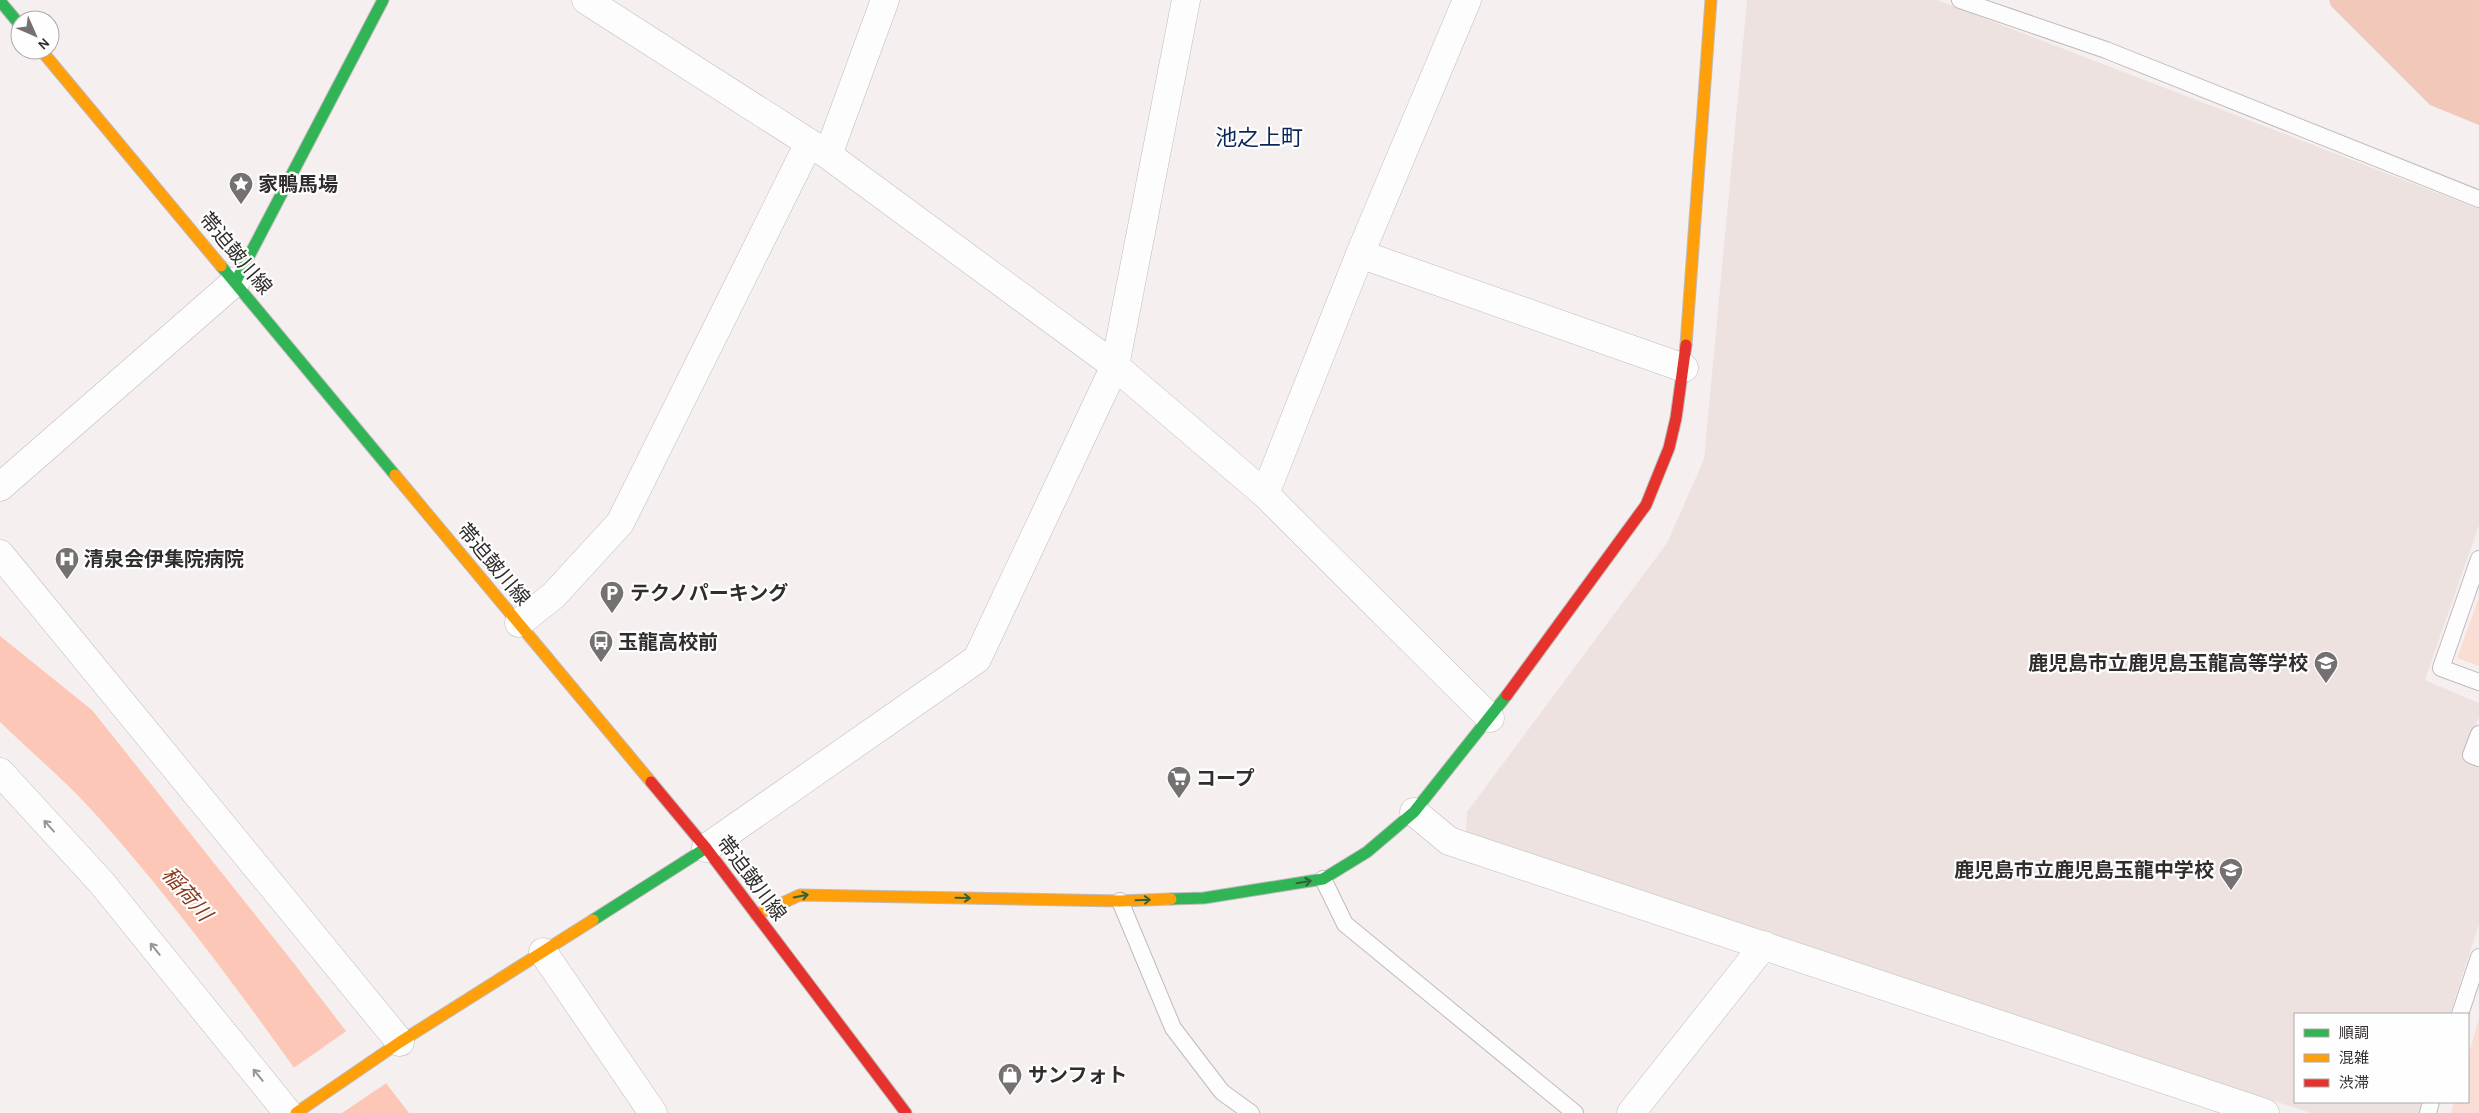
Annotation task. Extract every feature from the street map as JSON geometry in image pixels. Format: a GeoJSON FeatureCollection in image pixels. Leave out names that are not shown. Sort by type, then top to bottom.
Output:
{"type":"FeatureCollection","features":[{"type":"Feature","properties":{"kind":"street"},"geometry":{"type":"LineString","coordinates":[[0,487],[236,281],[383,0]]}},
{"type":"Feature","properties":{"kind":"street"},"geometry":{"type":"LineString","coordinates":[[586,0],[818,149],[1115,366],[1265,494],[1490,718]]}},
{"type":"Feature","properties":{"kind":"street"},"geometry":{"type":"LineString","coordinates":[[519,623],[554,595],[620,523],[818,149],[885,0]]}},
{"type":"Feature","properties":{"kind":"street"},"geometry":{"type":"LineString","coordinates":[[0,772],[100,882],[294,1113],[396,1045],[706,848],[977,659],[1115,366],[1186,0]]}},
{"type":"Feature","properties":{"kind":"street"},"geometry":{"type":"LineString","coordinates":[[1265,494],[1360,254],[1467,0]]}},
{"type":"Feature","properties":{"kind":"street"},"geometry":{"type":"LineString","coordinates":[[756,915],[800,895],[1120,901],[1204,898],[1323,879],[1367,852],[1414,812],[1490,718],[1646,505],[1669,448],[1684,368],[1711,0]]}},
{"type":"Feature","properties":{"kind":"street"},"geometry":{"type":"LineString","coordinates":[[0,2],[10,14]]}},
{"type":"Feature","properties":{"kind":"street","name":"帯迫皷川線"},"geometry":{"type":"LineString","coordinates":[[49,60],[236,281],[706,848],[906,1113]]}},
{"type":"Feature","properties":{"kind":"street"},"geometry":{"type":"LineString","coordinates":[[1360,254],[1684,368]]}},
{"type":"Feature","properties":{"kind":"street"},"geometry":{"type":"LineString","coordinates":[[0,554],[396,1045]]}},
{"type":"Feature","properties":{"kind":"street"},"geometry":{"type":"LineString","coordinates":[[1414,812],[1449,841],[1764,944],[1926,1001],[2265,1113]]}},
{"type":"Feature","properties":{"kind":"street"},"geometry":{"type":"LineString","coordinates":[[1630,1113],[1764,944]]}},
{"type":"Feature","properties":{"kind":"street"},"geometry":{"type":"LineString","coordinates":[[543,952],[653,1113]]}},
{"type":"Feature","properties":{"kind":"lane"},"geometry":{"type":"LineString","coordinates":[[1960,0],[2106,50],[2479,199]]}},
{"type":"Feature","properties":{"kind":"lane"},"geometry":{"type":"LineString","coordinates":[[2479,559],[2440,668],[2479,682]]}},
{"type":"Feature","properties":{"kind":"lane"},"geometry":{"type":"LineString","coordinates":[[2479,734],[2471,755],[2479,758]]}},
{"type":"Feature","properties":{"kind":"lane"},"geometry":{"type":"LineString","coordinates":[[1323,879],[1345,924],[1575,1113]]}},
{"type":"Feature","properties":{"kind":"lane"},"geometry":{"type":"LineString","coordinates":[[1120,901],[1173,1028],[1222,1092],[1250,1113]]}},
{"type":"Feature","properties":{"kind":"lane"},"geometry":{"type":"LineString","coordinates":[[2460,1013],[2479,957]]}},
{"type":"Feature","properties":{"kind":"shaded area"},"geometry":{"type":"Polygon","coordinates":[[[1747,0],[1937,0],[2479,209],[2479,525],[2425,680],[2479,703],[2479,716],[2463,761],[2479,766],[2479,924],[2450,1013],[2294,1013],[2294,1103],[2422,1103],[2419,1113],[2311,1113],[1466,834],[1467,812],[1667,543],[1704,459],[1747,0]]]}},
{"type":"Feature","properties":{"kind":"shaded area"},"geometry":{"type":"Polygon","coordinates":[[[2329,0],[2479,0],[2479,125],[2430,105],[2331,6],[2329,0]]]}},
{"type":"Feature","properties":{"kind":"shaded area"},"geometry":{"type":"Polygon","coordinates":[[[2479,597],[2479,666],[2457,658],[2479,597]]]}},
{"type":"Feature","properties":{"kind":"shaded area"},"geometry":{"type":"Polygon","coordinates":[[[2479,1019],[2479,1113],[2451,1113],[2454,1103],[2469,1103],[2469,1053],[2479,1019]]]}},
{"type":"Feature","properties":{"kind":"water","name":"稲荷川"},"geometry":{"type":"Polygon","coordinates":[[[0,636],[92,710],[296,966],[409,1113],[326,1113],[216,962],[129,852],[75,792],[0,722],[0,636]]]}},
{"type":"Feature","properties":{"kind":"pier"},"geometry":{"type":"Polygon","coordinates":[[[348,1030],[388,1082],[342,1113],[323,1113],[292,1069],[348,1030]]]}},
{"type":"Feature","properties":{"kind":"traffic: fast"},"geometry":{"type":"LineString","coordinates":[[236,281],[383,0]]}},
{"type":"Feature","properties":{"kind":"traffic: fast"},"geometry":{"type":"LineString","coordinates":[[0,1],[10,13]]}},
{"type":"Feature","properties":{"kind":"traffic: fast"},"geometry":{"type":"LineString","coordinates":[[221,266],[395,475]]}},
{"type":"Feature","properties":{"kind":"traffic: fast"},"geometry":{"type":"LineString","coordinates":[[1171,899],[1204,898],[1323,879],[1367,852],[1414,812],[1507,695]]}},
{"type":"Feature","properties":{"kind":"traffic: fast"},"geometry":{"type":"LineString","coordinates":[[593,920],[706,848]]}},
{"type":"Feature","properties":{"kind":"traffic: slow"},"geometry":{"type":"LineString","coordinates":[[1686,345],[1711,0]]}},
{"type":"Feature","properties":{"kind":"traffic: slow"},"geometry":{"type":"LineString","coordinates":[[49,60],[221,266]]}},
{"type":"Feature","properties":{"kind":"traffic: slow"},"geometry":{"type":"LineString","coordinates":[[395,475],[651,782]]}},
{"type":"Feature","properties":{"kind":"traffic: slow"},"geometry":{"type":"LineString","coordinates":[[756,915],[800,895],[1120,901],[1171,899]]}},
{"type":"Feature","properties":{"kind":"traffic: slow"},"geometry":{"type":"LineString","coordinates":[[296,1113],[400,1042],[593,920]]}},
{"type":"Feature","properties":{"kind":"traffic: jam"},"geometry":{"type":"LineString","coordinates":[[1507,695],[1646,505],[1669,448],[1676,418],[1686,345]]}},
{"type":"Feature","properties":{"kind":"traffic: jam"},"geometry":{"type":"LineString","coordinates":[[651,782],[706,848],[906,1113]]}},
{"type":"Feature","properties":{"kind":"place","name":"家鴨馬場"},"geometry":{"type":"Point","coordinates":[241,205]}},
{"type":"Feature","properties":{"kind":"place","name":"清泉会伊集院病院"},"geometry":{"type":"Point","coordinates":[67,580]}},
{"type":"Feature","properties":{"kind":"place","name":"テクノパーキング"},"geometry":{"type":"Point","coordinates":[612,614]}},
{"type":"Feature","properties":{"kind":"place","name":"玉龍高校前"},"geometry":{"type":"Point","coordinates":[601,663]}},
{"type":"Feature","properties":{"kind":"place","name":"鹿児島市立鹿児島玉龍高等学校"},"geometry":{"type":"Point","coordinates":[2326,684]}},
{"type":"Feature","properties":{"kind":"place","name":"コープ"},"geometry":{"type":"Point","coordinates":[1179,799]}},
{"type":"Feature","properties":{"kind":"place","name":"鹿児島市立鹿児島玉龍中学校"},"geometry":{"type":"Point","coordinates":[2231,891]}},
{"type":"Feature","properties":{"kind":"place","name":"サンフォト"},"geometry":{"type":"Point","coordinates":[1010,1096]}},
{"type":"Feature","properties":{"kind":"district","name":"池之上町"},"geometry":{"type":"Point","coordinates":[1259,137]}}]}
